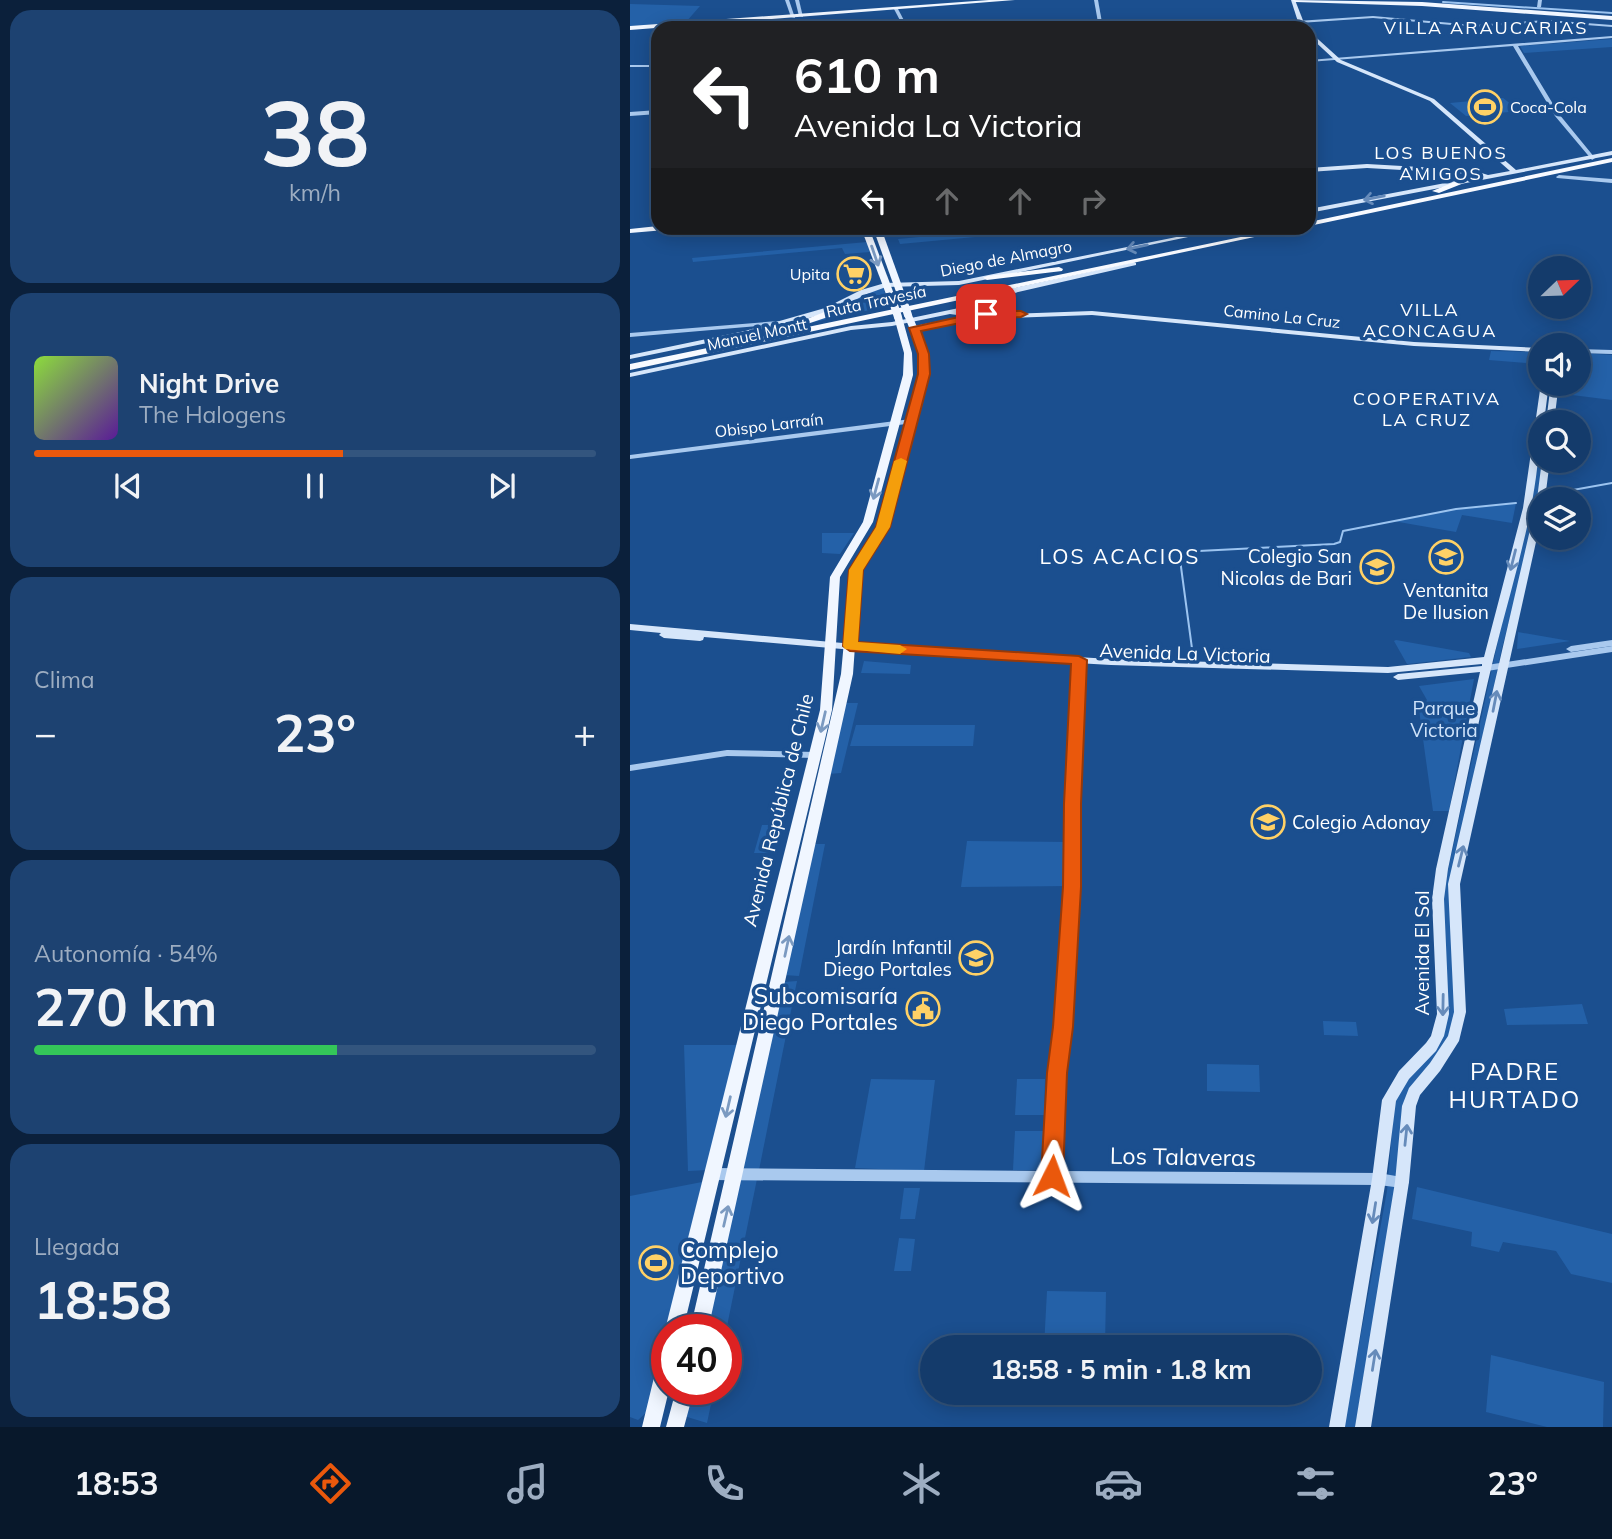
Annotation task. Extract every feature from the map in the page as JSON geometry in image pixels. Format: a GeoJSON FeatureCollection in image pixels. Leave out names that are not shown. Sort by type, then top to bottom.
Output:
{"type":"FeatureCollection","features":[{"type":"Feature","properties":{"kind":"highway"},"geometry":{"type":"LineString","coordinates":[[1316,222],[1559,174],[1612,157]]}},
{"type":"Feature","properties":{"kind":"highway"},"geometry":{"type":"LineString","coordinates":[[1316,221],[1612,157]]}},
{"type":"Feature","properties":{"kind":"highway"},"geometry":{"type":"LineString","coordinates":[[1402,202],[1465,181]]}},
{"type":"Feature","properties":{"kind":"highway","name":"Ruta Travesía"},"geometry":{"type":"LineString","coordinates":[[1130,262],[1248,235]]}},
{"type":"Feature","properties":{"kind":"highway","name":"Ruta Travesía"},"geometry":{"type":"LineString","coordinates":[[630,365],[1256,235]]}},
{"type":"Feature","properties":{"kind":"highway"},"geometry":{"type":"LineString","coordinates":[[987,278],[1130,262]]}},
{"type":"Feature","properties":{"kind":"highway"},"geometry":{"type":"LineString","coordinates":[[719,346],[808,321],[842,304]]}},
{"type":"Feature","properties":{"kind":"highway"},"geometry":{"type":"LineString","coordinates":[[719,346],[838,330]]}},
{"type":"Feature","properties":{"kind":"main road"},"geometry":{"type":"LineString","coordinates":[[734,21],[1011,0]]}},
{"type":"Feature","properties":{"kind":"main road"},"geometry":{"type":"LineString","coordinates":[[1287,0],[1293,3],[1422,4],[1612,18]]}},
{"type":"Feature","properties":{"kind":"main road"},"geometry":{"type":"LineString","coordinates":[[1437,0],[1540,4],[1612,12]]}},
{"type":"Feature","properties":{"kind":"main road"},"geometry":{"type":"LineString","coordinates":[[1293,3],[1300,21]]}},
{"type":"Feature","properties":{"kind":"main road"},"geometry":{"type":"LineString","coordinates":[[1293,3],[1295,21]]}},
{"type":"Feature","properties":{"kind":"main road"},"geometry":{"type":"LineString","coordinates":[[801,16],[803,21]]}},
{"type":"Feature","properties":{"kind":"main road"},"geometry":{"type":"LineString","coordinates":[[793,17],[794,21]]}},
{"type":"Feature","properties":{"kind":"main road"},"geometry":{"type":"LineString","coordinates":[[630,28],[651,27]]}},
{"type":"Feature","properties":{"kind":"main road"},"geometry":{"type":"LineString","coordinates":[[1316,40],[1334,59]]}},
{"type":"Feature","properties":{"kind":"main road"},"geometry":{"type":"LineString","coordinates":[[1316,45],[1334,59],[1432,100],[1511,171]]}},
{"type":"Feature","properties":{"kind":"main road"},"geometry":{"type":"LineString","coordinates":[[1316,210],[1511,171],[1612,157]]}},
{"type":"Feature","properties":{"kind":"main road"},"geometry":{"type":"LineString","coordinates":[[1316,167],[1358,163],[1511,171]]}},
{"type":"Feature","properties":{"kind":"main road"},"geometry":{"type":"LineString","coordinates":[[1316,168],[1367,166],[1472,172],[1487,176]]}},
{"type":"Feature","properties":{"kind":"main road"},"geometry":{"type":"LineString","coordinates":[[630,229],[651,225]]}},
{"type":"Feature","properties":{"kind":"main road"},"geometry":{"type":"LineString","coordinates":[[630,229],[651,228]]}},
{"type":"Feature","properties":{"kind":"main road","name":"Avenida República de Chile"},"geometry":{"type":"LineString","coordinates":[[678,1314],[826,710],[835,577],[845,555],[860,538],[868,522],[906,383],[908,353],[899,320],[867,235]]}},
{"type":"Feature","properties":{"kind":"main road","name":"Avenida República de Chile"},"geometry":{"type":"LineString","coordinates":[[703,1314],[850,649],[856,570],[883,527],[921,386],[924,359],[880,235]]}},
{"type":"Feature","properties":{"kind":"main road","name":"Diego de Almagro"},"geometry":{"type":"LineString","coordinates":[[630,357],[747,333],[842,304],[885,285],[939,285],[987,278],[1190,235]]}},
{"type":"Feature","properties":{"kind":"main road","name":"Manuel Montt"},"geometry":{"type":"LineString","coordinates":[[630,376],[838,330],[899,320],[911,321],[977,304],[1012,290],[1130,262]]}},
{"type":"Feature","properties":{"kind":"main road"},"geometry":{"type":"LineString","coordinates":[[977,304],[976,310],[986,314]]}},
{"type":"Feature","properties":{"kind":"main road"},"geometry":{"type":"LineString","coordinates":[[949,312],[975,317]]}},
{"type":"Feature","properties":{"kind":"main road","name":"Camino La Cruz"},"geometry":{"type":"LineString","coordinates":[[975,317],[986,314],[1099,313],[1388,342],[1528,348]]}},
{"type":"Feature","properties":{"kind":"main road","name":"Camino La Cruz"},"geometry":{"type":"LineString","coordinates":[[911,321],[1021,314]]}},
{"type":"Feature","properties":{"kind":"main road"},"geometry":{"type":"LineString","coordinates":[[906,383],[921,386]]}},
{"type":"Feature","properties":{"kind":"main road","name":"Avenida El Sol"},"geometry":{"type":"LineString","coordinates":[[1363,1427],[1402,1182],[1409,1106],[1414,1092],[1443,1056],[1458,1025],[1454,884],[1527,508],[1543,396]]}},
{"type":"Feature","properties":{"kind":"main road","name":"Avenida El Sol"},"geometry":{"type":"LineString","coordinates":[[1337,1427],[1379,1179],[1386,1111],[1393,1090],[1431,1046],[1441,1026],[1444,1003],[1439,948],[1440,888],[1452,816],[1528,547]]}},
{"type":"Feature","properties":{"kind":"main road","name":"Avenida La Victoria"},"geometry":{"type":"LineString","coordinates":[[630,627],[850,649],[1079,664],[1402,677],[1495,663]]}},
{"type":"Feature","properties":{"kind":"main road","name":"Avenida La Victoria"},"geometry":{"type":"LineString","coordinates":[[630,632],[832,647]]}},
{"type":"Feature","properties":{"kind":"main road"},"geometry":{"type":"LineString","coordinates":[[651,1427],[656,1405]]}},
{"type":"Feature","properties":{"kind":"main road"},"geometry":{"type":"LineString","coordinates":[[676,1427],[681,1405]]}},
{"type":"Feature","properties":{"kind":"street"},"geometry":{"type":"LineString","coordinates":[[787,0],[793,17]]}},
{"type":"Feature","properties":{"kind":"street"},"geometry":{"type":"LineString","coordinates":[[797,0],[801,16]]}},
{"type":"Feature","properties":{"kind":"street"},"geometry":{"type":"LineString","coordinates":[[1096,0],[1100,21]]}},
{"type":"Feature","properties":{"kind":"street"},"geometry":{"type":"LineString","coordinates":[[790,9],[799,8]]}},
{"type":"Feature","properties":{"kind":"street"},"geometry":{"type":"LineString","coordinates":[[896,9],[902,21]]}},
{"type":"Feature","properties":{"kind":"street"},"geometry":{"type":"LineString","coordinates":[[1316,24],[1378,17],[1474,26],[1547,21],[1612,26]]}},
{"type":"Feature","properties":{"kind":"street"},"geometry":{"type":"LineString","coordinates":[[1316,60],[1612,37]]}},
{"type":"Feature","properties":{"kind":"street"},"geometry":{"type":"LineString","coordinates":[[1514,44],[1557,115],[1591,158]]}},
{"type":"Feature","properties":{"kind":"street"},"geometry":{"type":"LineString","coordinates":[[630,66],[651,66]]}},
{"type":"Feature","properties":{"kind":"street"},"geometry":{"type":"LineString","coordinates":[[630,114],[651,112]]}},
{"type":"Feature","properties":{"kind":"street"},"geometry":{"type":"LineString","coordinates":[[1559,174],[1612,181]]}},
{"type":"Feature","properties":{"kind":"street"},"geometry":{"type":"LineString","coordinates":[[630,335],[778,323]]}},
{"type":"Feature","properties":{"kind":"street"},"geometry":{"type":"LineString","coordinates":[[1591,351],[1612,352]]}},
{"type":"Feature","properties":{"kind":"street","name":"Obispo Larraín"},"geometry":{"type":"LineString","coordinates":[[630,457],[911,421]]}},
{"type":"Feature","properties":{"kind":"street","name":"Avenida La Victoria"},"geometry":{"type":"LineString","coordinates":[[1495,663],[1612,643]]}},
{"type":"Feature","properties":{"kind":"street","name":"Avenida La Victoria"},"geometry":{"type":"LineString","coordinates":[[1495,663],[1612,649]]}},
{"type":"Feature","properties":{"kind":"street"},"geometry":{"type":"LineString","coordinates":[[1052,1176],[1057,1073],[1063,1027],[1072,887],[1072,804],[1079,664]]}},
{"type":"Feature","properties":{"kind":"street"},"geometry":{"type":"LineString","coordinates":[[630,768],[727,753],[815,755]]}},
{"type":"Feature","properties":{"kind":"street","name":"Los Talaveras"},"geometry":{"type":"LineString","coordinates":[[712,1174],[1379,1179],[1402,1182]]}},
{"type":"Feature","properties":{"kind":"green space"},"geometry":{"type":"Polygon","coordinates":[[[630,4],[700,6],[687,21],[651,21],[651,24],[630,26],[630,4]]]}},
{"type":"Feature","properties":{"kind":"green space"},"geometry":{"type":"Polygon","coordinates":[[[1612,39],[1612,47],[1524,53],[1520,46],[1612,39]]]}},
{"type":"Feature","properties":{"kind":"green space","name":"Coca-Cola"},"geometry":{"type":"Polygon","coordinates":[[[1503,98],[1520,111],[1466,116],[1450,103],[1503,98]]]}},
{"type":"Feature","properties":{"kind":"green space"},"geometry":{"type":"Polygon","coordinates":[[[941,235],[997,235],[900,244],[898,239],[941,235]]]}},
{"type":"Feature","properties":{"kind":"green space"},"geometry":{"type":"Polygon","coordinates":[[[867,242],[870,252],[845,254],[842,248],[693,262],[692,258],[867,242]]]}},
{"type":"Feature","properties":{"kind":"green space"},"geometry":{"type":"Polygon","coordinates":[[[883,286],[888,304],[884,307],[800,325],[883,286]]]}},
{"type":"Feature","properties":{"kind":"green space"},"geometry":{"type":"Polygon","coordinates":[[[1491,351],[1528,352],[1528,363],[1489,360],[1491,351]]]}},
{"type":"Feature","properties":{"kind":"green space"},"geometry":{"type":"Polygon","coordinates":[[[1591,354],[1612,355],[1612,400],[1580,396],[1591,396],[1591,354]]]}},
{"type":"Feature","properties":{"kind":"green space"},"geometry":{"type":"Polygon","coordinates":[[[1533,473],[1543,473],[1542,487],[1531,487],[1533,473]]]}},
{"type":"Feature","properties":{"kind":"green space"},"geometry":{"type":"Polygon","coordinates":[[[1516,503],[1512,523],[1462,515],[1456,532],[1393,521],[1456,509],[1516,503]]]}},
{"type":"Feature","properties":{"kind":"green space"},"geometry":{"type":"Polygon","coordinates":[[[1528,503],[1528,548],[1502,648],[1451,884],[1456,993],[1453,1030],[1423,1075],[1396,1189],[1355,1427],[1344,1427],[1387,1191],[1394,1107],[1398,1094],[1441,1033],[1443,893],[1528,503]]]}},
{"type":"Feature","properties":{"kind":"green space"},"geometry":{"type":"Polygon","coordinates":[[[822,533],[854,533],[840,554],[822,553],[822,533]]]}},
{"type":"Feature","properties":{"kind":"green space"},"geometry":{"type":"Polygon","coordinates":[[[1518,632],[1570,641],[1517,649],[1518,632]]]}},
{"type":"Feature","properties":{"kind":"green space"},"geometry":{"type":"Polygon","coordinates":[[[1394,641],[1469,653],[1471,657],[1407,664],[1394,641]]]}},
{"type":"Feature","properties":{"kind":"green space"},"geometry":{"type":"Polygon","coordinates":[[[864,661],[911,665],[910,674],[861,673],[864,661]]]}},
{"type":"Feature","properties":{"kind":"green space","name":"Parque Victoria"},"geometry":{"type":"Polygon","coordinates":[[[1474,679],[1449,811],[1433,811],[1419,710],[1427,700],[1419,686],[1474,679]]]}},
{"type":"Feature","properties":{"kind":"green space"},"geometry":{"type":"Polygon","coordinates":[[[843,703],[858,703],[841,773],[828,774],[843,703]]]}},
{"type":"Feature","properties":{"kind":"green space"},"geometry":{"type":"Polygon","coordinates":[[[856,725],[975,725],[973,746],[850,746],[856,725]]]}},
{"type":"Feature","properties":{"kind":"green space"},"geometry":{"type":"Polygon","coordinates":[[[762,825],[777,825],[771,853],[754,853],[762,825]]]}},
{"type":"Feature","properties":{"kind":"green space"},"geometry":{"type":"Polygon","coordinates":[[[967,841],[1070,842],[1070,886],[961,887],[967,841]]]}},
{"type":"Feature","properties":{"kind":"green space"},"geometry":{"type":"Polygon","coordinates":[[[812,844],[825,844],[799,976],[784,975],[812,844]]]}},
{"type":"Feature","properties":{"kind":"green space"},"geometry":{"type":"Polygon","coordinates":[[[797,981],[759,1170],[742,1168],[784,982],[797,981]]]}},
{"type":"Feature","properties":{"kind":"green space"},"geometry":{"type":"Polygon","coordinates":[[[1582,1004],[1588,1024],[1507,1025],[1504,1009],[1582,1004]]]}},
{"type":"Feature","properties":{"kind":"green space"},"geometry":{"type":"Polygon","coordinates":[[[1323,1021],[1356,1022],[1358,1036],[1324,1035],[1323,1021]]]}},
{"type":"Feature","properties":{"kind":"green space"},"geometry":{"type":"Polygon","coordinates":[[[684,1045],[738,1045],[708,1170],[688,1171],[684,1045]]]}},
{"type":"Feature","properties":{"kind":"green space"},"geometry":{"type":"Polygon","coordinates":[[[1207,1064],[1259,1065],[1260,1092],[1207,1091],[1207,1064]]]}},
{"type":"Feature","properties":{"kind":"green space"},"geometry":{"type":"Polygon","coordinates":[[[871,1079],[935,1080],[924,1171],[855,1168],[871,1079]]]}},
{"type":"Feature","properties":{"kind":"green space"},"geometry":{"type":"Polygon","coordinates":[[[1017,1079],[1045,1079],[1044,1115],[1015,1115],[1017,1079]]]}},
{"type":"Feature","properties":{"kind":"green space"},"geometry":{"type":"Polygon","coordinates":[[[1015,1131],[1044,1131],[1043,1170],[1013,1170],[1015,1131]]]}},
{"type":"Feature","properties":{"kind":"green space"},"geometry":{"type":"Polygon","coordinates":[[[739,1178],[757,1179],[729,1314],[708,1314],[739,1178]]]}},
{"type":"Feature","properties":{"kind":"green space","name":"Complejo Deportivo"},"geometry":{"type":"Polygon","coordinates":[[[702,1182],[671,1314],[651,1314],[651,1398],[648,1411],[638,1420],[630,1417],[630,1196],[702,1182]]]}},
{"type":"Feature","properties":{"kind":"green space"},"geometry":{"type":"Polygon","coordinates":[[[1417,1187],[1612,1234],[1612,1283],[1571,1274],[1556,1251],[1503,1242],[1499,1252],[1471,1246],[1472,1232],[1412,1219],[1417,1187]]]}},
{"type":"Feature","properties":{"kind":"green space"},"geometry":{"type":"Polygon","coordinates":[[[904,1188],[920,1188],[915,1219],[900,1219],[904,1188]]]}},
{"type":"Feature","properties":{"kind":"green space"},"geometry":{"type":"Polygon","coordinates":[[[899,1238],[915,1239],[911,1271],[894,1271],[899,1238]]]}},
{"type":"Feature","properties":{"kind":"green space"},"geometry":{"type":"Polygon","coordinates":[[[1047,1291],[1106,1292],[1105,1335],[1045,1335],[1047,1291]]]}},
{"type":"Feature","properties":{"kind":"green space"},"geometry":{"type":"Polygon","coordinates":[[[1491,1355],[1604,1382],[1603,1427],[1547,1427],[1486,1412],[1491,1355]]]}},
{"type":"Feature","properties":{"kind":"green space"},"geometry":{"type":"Polygon","coordinates":[[[687,1405],[711,1405],[707,1423],[684,1416],[687,1405]]]}},
{"type":"Feature","properties":{"kind":"waterway"},"geometry":{"type":"LineString","coordinates":[[1443,2],[1612,13]]}},
{"type":"Feature","properties":{"kind":"waterway"},"geometry":{"type":"LineString","coordinates":[[1590,487],[1612,483]]}},
{"type":"Feature","properties":{"kind":"waterway"},"geometry":{"type":"LineString","coordinates":[[1193,656],[1179,552],[1334,544],[1340,542],[1343,531],[1456,509],[1516,503]]}},
{"type":"Feature","properties":{"kind":"slow traffic"},"geometry":{"type":"LineString","coordinates":[[900,649],[850,646],[856,570],[883,527],[901,461]]}},
{"type":"Feature","properties":{"kind":"place","name":"Coca-Cola"},"geometry":{"type":"Point","coordinates":[1485,107]}},
{"type":"Feature","properties":{"kind":"place","name":"Upita"},"geometry":{"type":"Point","coordinates":[854,274]}},
{"type":"Feature","properties":{"kind":"place","name":"Ventanita De Ilusion"},"geometry":{"type":"Point","coordinates":[1446,557]}},
{"type":"Feature","properties":{"kind":"place","name":"Colegio San Nicolas de Bari"},"geometry":{"type":"Point","coordinates":[1377,567]}},
{"type":"Feature","properties":{"kind":"place","name":"Colegio Adonay"},"geometry":{"type":"Point","coordinates":[1268,822]}},
{"type":"Feature","properties":{"kind":"place","name":"Jardín Infantil Diego Portales"},"geometry":{"type":"Point","coordinates":[976,958]}},
{"type":"Feature","properties":{"kind":"place","name":"Subcomisaría Diego Portales"},"geometry":{"type":"Point","coordinates":[923,1009]}},
{"type":"Feature","properties":{"kind":"place","name":"Complejo Deportivo"},"geometry":{"type":"Point","coordinates":[656,1263]}},
{"type":"Feature","properties":{"kind":"district","name":"VILLA ARAUCARIAS"},"geometry":{"type":"Point","coordinates":[1486,28]}},
{"type":"Feature","properties":{"kind":"district","name":"LOS BUENOS AMIGOS"},"geometry":{"type":"Point","coordinates":[1441,163]}},
{"type":"Feature","properties":{"kind":"district","name":"VILLA ACONCAGUA"},"geometry":{"type":"Point","coordinates":[1430,320]}},
{"type":"Feature","properties":{"kind":"district","name":"COOPERATIVA LA CRUZ"},"geometry":{"type":"Point","coordinates":[1427,409]}},
{"type":"Feature","properties":{"kind":"district","name":"LOS ACACIOS"},"geometry":{"type":"Point","coordinates":[1120,557]}},
{"type":"Feature","properties":{"kind":"district","name":"PADRE HURTADO"},"geometry":{"type":"Point","coordinates":[1515,1086]}},
{"type":"Feature","properties":{"kind":"route"},"geometry":{"type":"LineString","coordinates":[[986,314],[1021,314],[975,317],[915,328],[924,354],[924,374],[883,527],[856,570],[850,646],[1079,660],[1068,971],[1057,1073],[1052,1176]]}}]}
